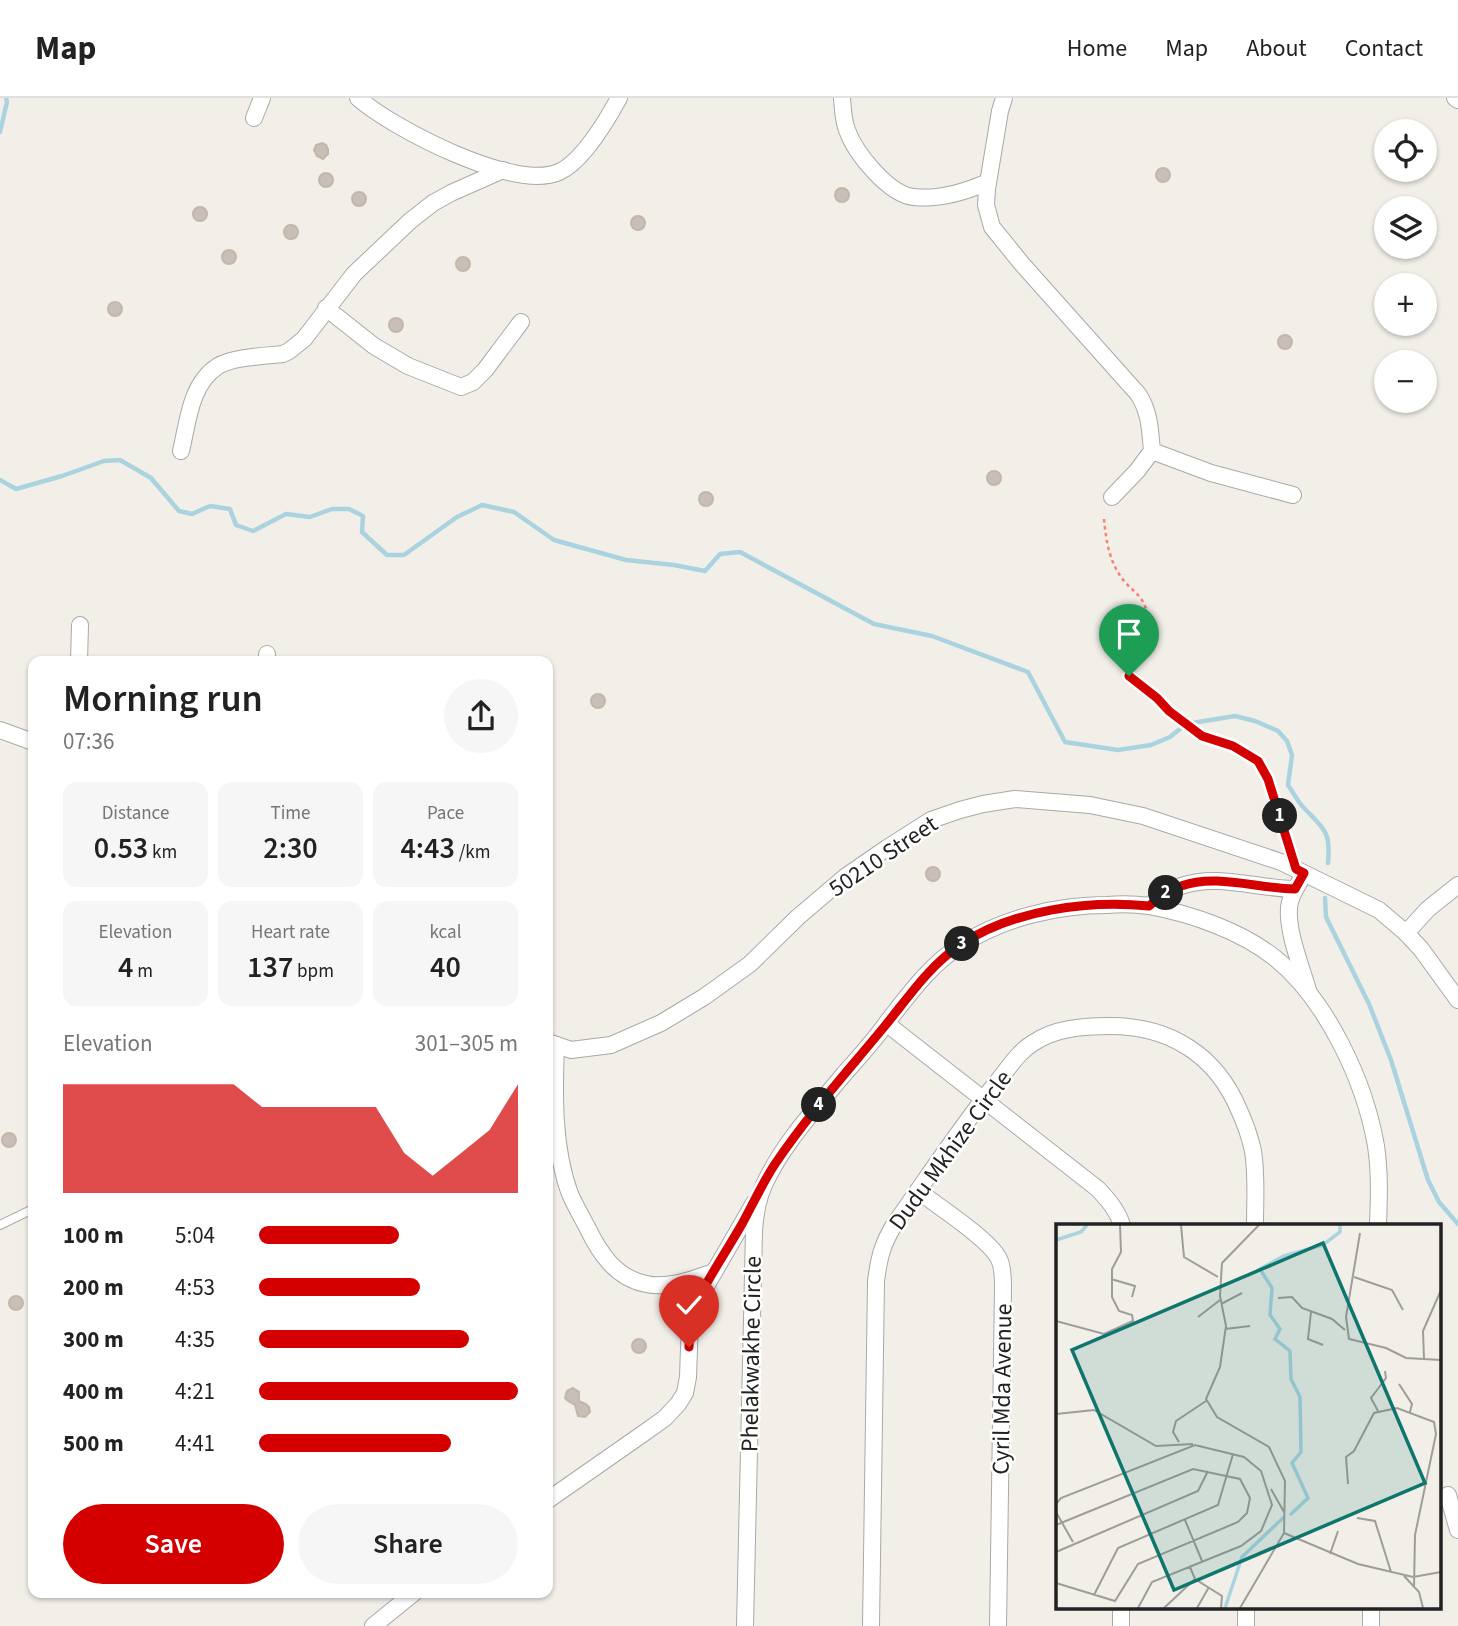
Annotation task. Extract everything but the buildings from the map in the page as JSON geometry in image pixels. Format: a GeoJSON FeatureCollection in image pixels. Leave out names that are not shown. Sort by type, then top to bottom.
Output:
{"type":"FeatureCollection","features":[{"type":"Feature","properties":{"kind":"street"},"geometry":{"type":"LineString","coordinates":[[254,118],[262,98]]}},
{"type":"Feature","properties":{"kind":"street"},"geometry":{"type":"LineString","coordinates":[[358,98],[389,120],[428,142],[503,170],[537,176],[562,171],[593,139],[619,98]]}},
{"type":"Feature","properties":{"kind":"street"},"geometry":{"type":"LineString","coordinates":[[842,98],[844,120],[851,139],[870,167],[899,192],[906,196],[929,198],[969,190],[988,182]]}},
{"type":"Feature","properties":{"kind":"street"},"geometry":{"type":"LineString","coordinates":[[1004,98],[988,182],[986,205],[992,227],[1138,394],[1149,417],[1152,452],[1112,497]]}},
{"type":"Feature","properties":{"kind":"street"},"geometry":{"type":"LineString","coordinates":[[181,451],[193,398],[206,376],[218,366],[230,362],[289,351],[304,339],[355,274],[410,220],[451,193],[503,170]]}},
{"type":"Feature","properties":{"kind":"street"},"geometry":{"type":"LineString","coordinates":[[326,308],[374,345],[408,366],[461,387],[473,382],[485,370],[521,322]]}},
{"type":"Feature","properties":{"kind":"street"},"geometry":{"type":"LineString","coordinates":[[1152,452],[1293,495]]}},
{"type":"Feature","properties":{"kind":"street"},"geometry":{"type":"LineString","coordinates":[[79,656],[80,625]]}},
{"type":"Feature","properties":{"kind":"street"},"geometry":{"type":"LineString","coordinates":[[0,730],[28,740]]}},
{"type":"Feature","properties":{"kind":"street","name":"50210 Street"},"geometry":{"type":"LineString","coordinates":[[553,1044],[571,1049],[611,1045],[661,1023],[750,964],[798,917],[845,877],[931,820],[983,804],[1015,799],[1090,804],[1143,816],[1281,862],[1379,909],[1421,949],[1458,1000]]}},
{"type":"Feature","properties":{"kind":"street"},"geometry":{"type":"LineString","coordinates":[[1300,871],[1289,908],[1289,921],[1310,996]]}},
{"type":"Feature","properties":{"kind":"street"},"geometry":{"type":"LineString","coordinates":[[1149,906],[1166,893],[1183,885],[1204,882],[1219,881],[1295,889]]}},
{"type":"Feature","properties":{"kind":"street"},"geometry":{"type":"LineString","coordinates":[[1406,933],[1428,909],[1458,885]]}},
{"type":"Feature","properties":{"kind":"street","name":"Phelakwakhe Circle"},"geometry":{"type":"LineString","coordinates":[[746,1626],[754,1231],[757,1202],[773,1167],[798,1131],[887,1024],[908,994],[935,965],[960,945],[979,934],[1036,914],[1067,907],[1095,905],[1149,906],[1239,934],[1276,959],[1310,996],[1329,1024],[1357,1077],[1375,1143],[1379,1183],[1378,1224]]}},
{"type":"Feature","properties":{"kind":"street"},"geometry":{"type":"LineString","coordinates":[[887,1024],[1098,1189],[1118,1213],[1122,1224]]}},
{"type":"Feature","properties":{"kind":"street","name":"Dudu Mkhize Circle"},"geometry":{"type":"LineString","coordinates":[[871,1626],[876,1282],[884,1241],[983,1100],[1021,1053],[1041,1038],[1085,1026],[1150,1030],[1190,1046],[1224,1080],[1246,1125],[1255,1170],[1255,1224]]}},
{"type":"Feature","properties":{"kind":"street"},"geometry":{"type":"LineString","coordinates":[[553,1060],[558,1134],[570,1194],[595,1244],[608,1262],[620,1273],[647,1284],[676,1283],[714,1272]]}},
{"type":"Feature","properties":{"kind":"street"},"geometry":{"type":"LineString","coordinates":[[553,1497],[665,1418],[678,1404],[685,1393],[688,1377],[690,1319],[694,1307],[763,1187]]}},
{"type":"Feature","properties":{"kind":"street","name":"Cyril Mda Avenue"},"geometry":{"type":"LineString","coordinates":[[918,1191],[985,1242],[1001,1263],[1003,1287],[998,1626]]}},
{"type":"Feature","properties":{"kind":"street"},"geometry":{"type":"LineString","coordinates":[[1448,1493],[1458,1530]]}},
{"type":"Feature","properties":{"kind":"street"},"geometry":{"type":"LineString","coordinates":[[373,1626],[408,1598]]}},
{"type":"Feature","properties":{"kind":"street"},"geometry":{"type":"LineString","coordinates":[[1121,1608],[1121,1626]]}},
{"type":"Feature","properties":{"kind":"street"},"geometry":{"type":"LineString","coordinates":[[1246,1626],[1247,1608]]}},
{"type":"Feature","properties":{"kind":"street"},"geometry":{"type":"LineString","coordinates":[[1371,1608],[1371,1626]]}},
{"type":"Feature","properties":{"kind":"lane"},"geometry":{"type":"LineString","coordinates":[[0,1225],[28,1211]]}},
{"type":"Feature","properties":{"kind":"path"},"geometry":{"type":"LineString","coordinates":[[1104,519],[1107,549],[1120,576],[1143,603],[1147,621],[1146,638],[1129,676],[1202,736],[1233,746],[1258,761],[1268,779],[1300,871]]}},
{"type":"Feature","properties":{"kind":"waterway"},"geometry":{"type":"LineString","coordinates":[[0,132],[6,98]]}},
{"type":"Feature","properties":{"kind":"waterway"},"geometry":{"type":"LineString","coordinates":[[0,480],[16,489],[104,461],[120,460],[151,478],[179,511],[192,514],[210,506],[230,509],[236,525],[253,531],[286,514],[310,517],[332,509],[349,509],[363,516],[362,532],[387,555],[404,555],[457,517],[482,505],[514,512],[554,540],[626,560],[705,571],[720,554],[740,552],[874,624],[932,636],[1028,672],[1065,742],[1118,750],[1151,745],[1170,737],[1186,724],[1235,716],[1278,731],[1287,741],[1292,755],[1288,785],[1302,806],[1325,831],[1328,863]]}},
{"type":"Feature","properties":{"kind":"waterway"},"geometry":{"type":"LineString","coordinates":[[1325,898],[1326,917],[1369,1004],[1391,1060],[1428,1180],[1439,1202],[1458,1224]]}},
{"type":"Feature","properties":{"kind":"route"},"geometry":{"type":"LineString","coordinates":[[689,1347],[690,1319],[694,1307],[773,1167],[798,1131],[887,1024],[908,994],[928,972],[960,945],[1007,923],[1067,907],[1132,904],[1149,906],[1166,893],[1183,885],[1219,881],[1295,889],[1304,873],[1296,869],[1268,779],[1258,761],[1233,746],[1202,736],[1129,676]]}}]}
